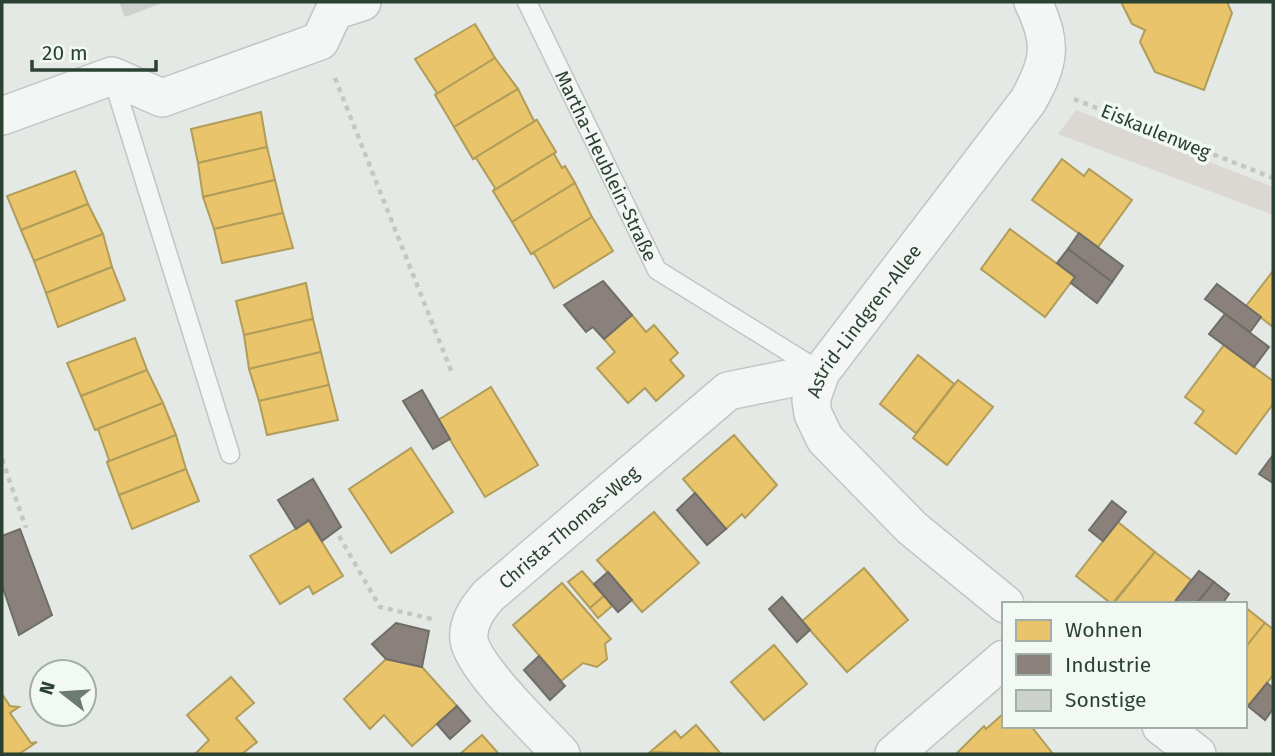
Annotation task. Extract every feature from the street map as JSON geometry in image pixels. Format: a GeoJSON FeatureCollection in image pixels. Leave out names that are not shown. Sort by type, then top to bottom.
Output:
{"type":"FeatureCollection","features":[{"type":"Feature","properties":{"kind":"street"},"geometry":{"type":"LineString","coordinates":[[2,116],[112,76],[162,97],[320,41],[334,11],[362,2]]}},
{"type":"Feature","properties":{"kind":"street","name":"Astrid-Lindgren-Allee"},"geometry":{"type":"LineString","coordinates":[[1002,602],[912,528],[825,439],[815,421],[811,400],[821,372],[1028,101],[1038,84],[1045,69],[1048,52],[1046,34],[1033,2]]}},
{"type":"Feature","properties":{"kind":"street","name":"Christa-Thomas-Weg"},"geometry":{"type":"LineString","coordinates":[[471,628],[473,615],[488,596],[728,391],[821,372]]}},
{"type":"Feature","properties":{"kind":"street"},"geometry":{"type":"LineString","coordinates":[[471,628],[469,639],[479,664],[561,754]]}},
{"type":"Feature","properties":{"kind":"street"},"geometry":{"type":"LineString","coordinates":[[894,754],[1002,661]]}},
{"type":"Feature","properties":{"kind":"street"},"geometry":{"type":"LineString","coordinates":[[1164,728],[1197,754]]}},
{"type":"Feature","properties":{"kind":"lane","name":"Martha-Heublein-Straße"},"geometry":{"type":"LineString","coordinates":[[527,2],[657,270],[821,372]]}},
{"type":"Feature","properties":{"kind":"lane"},"geometry":{"type":"LineString","coordinates":[[112,76],[230,454]]}},
{"type":"Feature","properties":{"kind":"path"},"geometry":{"type":"LineString","coordinates":[[320,41],[452,373]]}},
{"type":"Feature","properties":{"kind":"path","name":"Eiskaulenweg"},"geometry":{"type":"LineString","coordinates":[[1038,84],[1273,178]]}},
{"type":"Feature","properties":{"kind":"path"},"geometry":{"type":"LineString","coordinates":[[2,459],[26,528]]}},
{"type":"Feature","properties":{"kind":"path"},"geometry":{"type":"LineString","coordinates":[[339,536],[380,607],[471,628]]}},
{"type":"Feature","properties":{"kind":"shaded area"},"geometry":{"type":"Polygon","coordinates":[[[1076,110],[1273,187],[1273,215],[1058,134],[1076,110]]]}},
{"type":"Feature","properties":{"kind":"building: Wohnen"},"geometry":{"type":"Polygon","coordinates":[[[1121,2],[1227,2],[1232,13],[1204,90],[1155,72],[1140,42],[1145,30],[1132,24],[1121,2]]]}},
{"type":"Feature","properties":{"kind":"building: Wohnen"},"geometry":{"type":"Polygon","coordinates":[[[475,24],[495,58],[435,95],[437,93],[415,59],[475,24]]]}},
{"type":"Feature","properties":{"kind":"building: Wohnen"},"geometry":{"type":"Polygon","coordinates":[[[495,58],[518,89],[454,127],[435,95],[495,58]]]}},
{"type":"Feature","properties":{"kind":"building: Wohnen"},"geometry":{"type":"Polygon","coordinates":[[[518,89],[534,121],[537,120],[473,159],[454,127],[518,89]]]}},
{"type":"Feature","properties":{"kind":"building: Wohnen"},"geometry":{"type":"Polygon","coordinates":[[[261,112],[267,147],[198,163],[191,129],[261,112]]]}},
{"type":"Feature","properties":{"kind":"building: Wohnen"},"geometry":{"type":"Polygon","coordinates":[[[537,120],[556,152],[493,191],[495,188],[476,158],[473,159],[537,120]]]}},
{"type":"Feature","properties":{"kind":"building: Wohnen"},"geometry":{"type":"Polygon","coordinates":[[[267,147],[275,180],[203,197],[198,163],[267,147]]]}},
{"type":"Feature","properties":{"kind":"building: Wohnen"},"geometry":{"type":"Polygon","coordinates":[[[556,152],[554,154],[562,168],[565,166],[575,183],[512,222],[493,191],[556,152]]]}},
{"type":"Feature","properties":{"kind":"building: Wohnen"},"geometry":{"type":"Polygon","coordinates":[[[1062,159],[1084,176],[1089,169],[1132,200],[1098,247],[1032,200],[1062,159]]]}},
{"type":"Feature","properties":{"kind":"building: Wohnen"},"geometry":{"type":"Polygon","coordinates":[[[75,171],[88,204],[21,230],[7,196],[75,171]]]}},
{"type":"Feature","properties":{"kind":"building: Wohnen"},"geometry":{"type":"Polygon","coordinates":[[[275,180],[283,213],[214,229],[203,197],[275,180]]]}},
{"type":"Feature","properties":{"kind":"building: Wohnen"},"geometry":{"type":"Polygon","coordinates":[[[575,183],[592,217],[531,254],[512,222],[575,183]]]}},
{"type":"Feature","properties":{"kind":"building: Wohnen"},"geometry":{"type":"Polygon","coordinates":[[[88,204],[103,234],[34,261],[21,230],[88,204]]]}},
{"type":"Feature","properties":{"kind":"building: Wohnen"},"geometry":{"type":"Polygon","coordinates":[[[283,213],[293,248],[222,263],[214,229],[283,213]]]}},
{"type":"Feature","properties":{"kind":"building: Wohnen"},"geometry":{"type":"Polygon","coordinates":[[[592,217],[613,251],[554,288],[534,253],[531,254],[592,217]]]}},
{"type":"Feature","properties":{"kind":"building: Wohnen"},"geometry":{"type":"Polygon","coordinates":[[[1010,229],[1075,277],[1045,317],[981,269],[1010,229]]]}},
{"type":"Feature","properties":{"kind":"building: Wohnen"},"geometry":{"type":"Polygon","coordinates":[[[103,234],[112,267],[46,293],[34,261],[103,234]]]}},
{"type":"Feature","properties":{"kind":"building: Wohnen"},"geometry":{"type":"Polygon","coordinates":[[[112,267],[125,300],[58,327],[46,293],[112,267]]]}},
{"type":"Feature","properties":{"kind":"building: Wohnen"},"geometry":{"type":"Polygon","coordinates":[[[1273,271],[1273,327],[1246,306],[1273,271]]]}},
{"type":"Feature","properties":{"kind":"building: Wohnen"},"geometry":{"type":"Polygon","coordinates":[[[306,283],[313,319],[244,335],[236,301],[306,283]]]}},
{"type":"Feature","properties":{"kind":"building: Wohnen"},"geometry":{"type":"Polygon","coordinates":[[[632,315],[646,332],[654,325],[678,353],[670,360],[684,376],[656,401],[645,388],[628,403],[597,368],[615,352],[604,339],[632,315]]]}},
{"type":"Feature","properties":{"kind":"building: Wohnen"},"geometry":{"type":"Polygon","coordinates":[[[313,319],[321,352],[249,369],[244,335],[313,319]]]}},
{"type":"Feature","properties":{"kind":"building: Wohnen"},"geometry":{"type":"Polygon","coordinates":[[[135,338],[147,370],[81,396],[67,363],[135,338]]]}},
{"type":"Feature","properties":{"kind":"building: Wohnen"},"geometry":{"type":"Polygon","coordinates":[[[1224,345],[1273,381],[1273,404],[1236,454],[1195,423],[1204,411],[1185,397],[1224,345]]]}},
{"type":"Feature","properties":{"kind":"building: Wohnen"},"geometry":{"type":"Polygon","coordinates":[[[321,352],[329,385],[259,401],[249,369],[321,352]]]}},
{"type":"Feature","properties":{"kind":"building: Wohnen"},"geometry":{"type":"Polygon","coordinates":[[[918,355],[954,384],[916,433],[880,404],[918,355]]]}},
{"type":"Feature","properties":{"kind":"building: Wohnen"},"geometry":{"type":"Polygon","coordinates":[[[147,370],[163,403],[95,430],[81,396],[147,370]]]}},
{"type":"Feature","properties":{"kind":"building: Wohnen"},"geometry":{"type":"Polygon","coordinates":[[[958,380],[993,407],[947,465],[913,438],[958,380]]]}},
{"type":"Feature","properties":{"kind":"building: Wohnen"},"geometry":{"type":"Polygon","coordinates":[[[329,385],[338,420],[267,435],[259,401],[329,385]]]}},
{"type":"Feature","properties":{"kind":"building: Wohnen"},"geometry":{"type":"Polygon","coordinates":[[[491,387],[538,465],[485,497],[438,420],[491,387]]]}},
{"type":"Feature","properties":{"kind":"building: Wohnen"},"geometry":{"type":"Polygon","coordinates":[[[163,403],[176,435],[107,462],[109,460],[98,429],[95,430],[163,403]]]}},
{"type":"Feature","properties":{"kind":"building: Wohnen"},"geometry":{"type":"Polygon","coordinates":[[[176,435],[186,469],[119,495],[107,462],[176,435]]]}},
{"type":"Feature","properties":{"kind":"building: Wohnen"},"geometry":{"type":"Polygon","coordinates":[[[734,435],[777,485],[745,518],[742,514],[726,529],[683,479],[734,435]]]}},
{"type":"Feature","properties":{"kind":"building: Wohnen"},"geometry":{"type":"Polygon","coordinates":[[[411,448],[453,512],[391,553],[349,489],[411,448]]]}},
{"type":"Feature","properties":{"kind":"building: Wohnen"},"geometry":{"type":"Polygon","coordinates":[[[186,469],[199,501],[132,529],[119,495],[186,469]]]}},
{"type":"Feature","properties":{"kind":"building: Wohnen"},"geometry":{"type":"Polygon","coordinates":[[[654,512],[699,563],[642,612],[597,560],[654,512]]]}},
{"type":"Feature","properties":{"kind":"building: Wohnen"},"geometry":{"type":"Polygon","coordinates":[[[309,521],[343,576],[313,594],[309,586],[280,604],[250,556],[309,521]]]}},
{"type":"Feature","properties":{"kind":"building: Wohnen"},"geometry":{"type":"Polygon","coordinates":[[[1118,522],[1155,552],[1114,602],[1109,602],[1076,576],[1118,522]]]}},
{"type":"Feature","properties":{"kind":"building: Wohnen"},"geometry":{"type":"Polygon","coordinates":[[[1155,552],[1191,580],[1174,602],[1115,602],[1155,552]]]}},
{"type":"Feature","properties":{"kind":"building: Wohnen"},"geometry":{"type":"Polygon","coordinates":[[[864,568],[908,620],[847,672],[802,621],[864,568]]]}},
{"type":"Feature","properties":{"kind":"building: Wohnen"},"geometry":{"type":"Polygon","coordinates":[[[582,571],[604,596],[590,608],[568,582],[582,571]]]}},
{"type":"Feature","properties":{"kind":"building: Wohnen"},"geometry":{"type":"Polygon","coordinates":[[[562,583],[611,639],[605,644],[607,659],[597,667],[583,663],[561,681],[513,625],[562,583]]]}},
{"type":"Feature","properties":{"kind":"building: Wohnen"},"geometry":{"type":"Polygon","coordinates":[[[604,596],[612,606],[598,618],[590,608],[604,596]]]}},
{"type":"Feature","properties":{"kind":"building: Wohnen"},"geometry":{"type":"Polygon","coordinates":[[[1247,609],[1265,623],[1247,646],[1247,609]]]}},
{"type":"Feature","properties":{"kind":"building: Wohnen"},"geometry":{"type":"Polygon","coordinates":[[[1265,623],[1273,629],[1273,675],[1250,705],[1247,703],[1247,646],[1265,623]]]}},
{"type":"Feature","properties":{"kind":"building: Wohnen"},"geometry":{"type":"Polygon","coordinates":[[[774,645],[807,684],[764,720],[731,682],[774,645]]]}},
{"type":"Feature","properties":{"kind":"building: Wohnen"},"geometry":{"type":"Polygon","coordinates":[[[386,659],[422,667],[457,706],[412,746],[384,715],[370,729],[344,699],[386,659]]]}},
{"type":"Feature","properties":{"kind":"building: Wohnen"},"geometry":{"type":"Polygon","coordinates":[[[231,677],[254,703],[236,718],[257,742],[242,754],[195,754],[209,740],[187,715],[231,677]]]}},
{"type":"Feature","properties":{"kind":"building: Wohnen"},"geometry":{"type":"Polygon","coordinates":[[[2,694],[10,706],[19,707],[10,713],[31,743],[37,742],[19,754],[2,754],[2,694]]]}},
{"type":"Feature","properties":{"kind":"building: Wohnen"},"geometry":{"type":"Polygon","coordinates":[[[1002,715],[1002,728],[1033,728],[1053,754],[956,754],[984,726],[986,729],[1002,715]]]}},
{"type":"Feature","properties":{"kind":"building: Wohnen"},"geometry":{"type":"Polygon","coordinates":[[[696,725],[721,754],[650,752],[675,731],[681,738],[696,725]]]}},
{"type":"Feature","properties":{"kind":"building: Wohnen"},"geometry":{"type":"Polygon","coordinates":[[[482,735],[499,754],[460,754],[482,735]]]}},
{"type":"Feature","properties":{"kind":"building: Industrie"},"geometry":{"type":"Polygon","coordinates":[[[1079,233],[1123,266],[1112,282],[1068,249],[1079,233]]]}},
{"type":"Feature","properties":{"kind":"building: Industrie"},"geometry":{"type":"Polygon","coordinates":[[[1068,249],[1112,282],[1097,303],[1071,283],[1075,277],[1057,263],[1068,249]]]}},
{"type":"Feature","properties":{"kind":"building: Industrie"},"geometry":{"type":"Polygon","coordinates":[[[603,281],[632,315],[604,339],[593,327],[586,332],[564,305],[603,281]]]}},
{"type":"Feature","properties":{"kind":"building: Industrie"},"geometry":{"type":"Polygon","coordinates":[[[1217,284],[1261,317],[1250,332],[1205,299],[1217,284]]]}},
{"type":"Feature","properties":{"kind":"building: Industrie"},"geometry":{"type":"Polygon","coordinates":[[[1225,314],[1269,347],[1254,367],[1209,334],[1225,314]]]}},
{"type":"Feature","properties":{"kind":"building: Industrie"},"geometry":{"type":"Polygon","coordinates":[[[422,390],[450,439],[433,449],[403,401],[422,390]]]}},
{"type":"Feature","properties":{"kind":"building: Industrie"},"geometry":{"type":"Polygon","coordinates":[[[1273,455],[1273,483],[1259,474],[1273,455]]]}},
{"type":"Feature","properties":{"kind":"building: Industrie"},"geometry":{"type":"Polygon","coordinates":[[[313,479],[341,527],[322,541],[309,520],[296,529],[278,500],[313,479]]]}},
{"type":"Feature","properties":{"kind":"building: Industrie"},"geometry":{"type":"Polygon","coordinates":[[[695,493],[726,529],[707,545],[677,510],[695,493]]]}},
{"type":"Feature","properties":{"kind":"building: Industrie"},"geometry":{"type":"Polygon","coordinates":[[[1112,501],[1126,512],[1103,541],[1089,530],[1112,501]]]}},
{"type":"Feature","properties":{"kind":"building: Industrie"},"geometry":{"type":"Polygon","coordinates":[[[20,529],[52,615],[19,635],[2,585],[2,536],[20,529]]]}},
{"type":"Feature","properties":{"kind":"building: Industrie"},"geometry":{"type":"Polygon","coordinates":[[[1199,571],[1214,582],[1198,602],[1176,600],[1199,571]]]}},
{"type":"Feature","properties":{"kind":"building: Industrie"},"geometry":{"type":"Polygon","coordinates":[[[608,572],[632,600],[618,612],[594,584],[608,572]]]}},
{"type":"Feature","properties":{"kind":"building: Industrie"},"geometry":{"type":"Polygon","coordinates":[[[1214,582],[1229,594],[1223,602],[1198,602],[1214,582]]]}},
{"type":"Feature","properties":{"kind":"building: Industrie"},"geometry":{"type":"Polygon","coordinates":[[[782,597],[810,630],[797,642],[769,609],[782,597]]]}},
{"type":"Feature","properties":{"kind":"building: Industrie"},"geometry":{"type":"Polygon","coordinates":[[[396,623],[429,631],[422,667],[386,659],[372,644],[396,623]]]}},
{"type":"Feature","properties":{"kind":"building: Industrie"},"geometry":{"type":"Polygon","coordinates":[[[539,656],[565,686],[550,700],[524,670],[539,656]]]}},
{"type":"Feature","properties":{"kind":"building: Industrie"},"geometry":{"type":"Polygon","coordinates":[[[1267,683],[1273,688],[1273,709],[1265,720],[1248,706],[1267,683]]]}},
{"type":"Feature","properties":{"kind":"building: Industrie"},"geometry":{"type":"Polygon","coordinates":[[[457,706],[470,721],[450,739],[437,724],[457,706]]]}},
{"type":"Feature","properties":{"kind":"building: Sonstige"},"geometry":{"type":"Polygon","coordinates":[[[119,2],[165,2],[125,17],[119,2]]]}}]}
